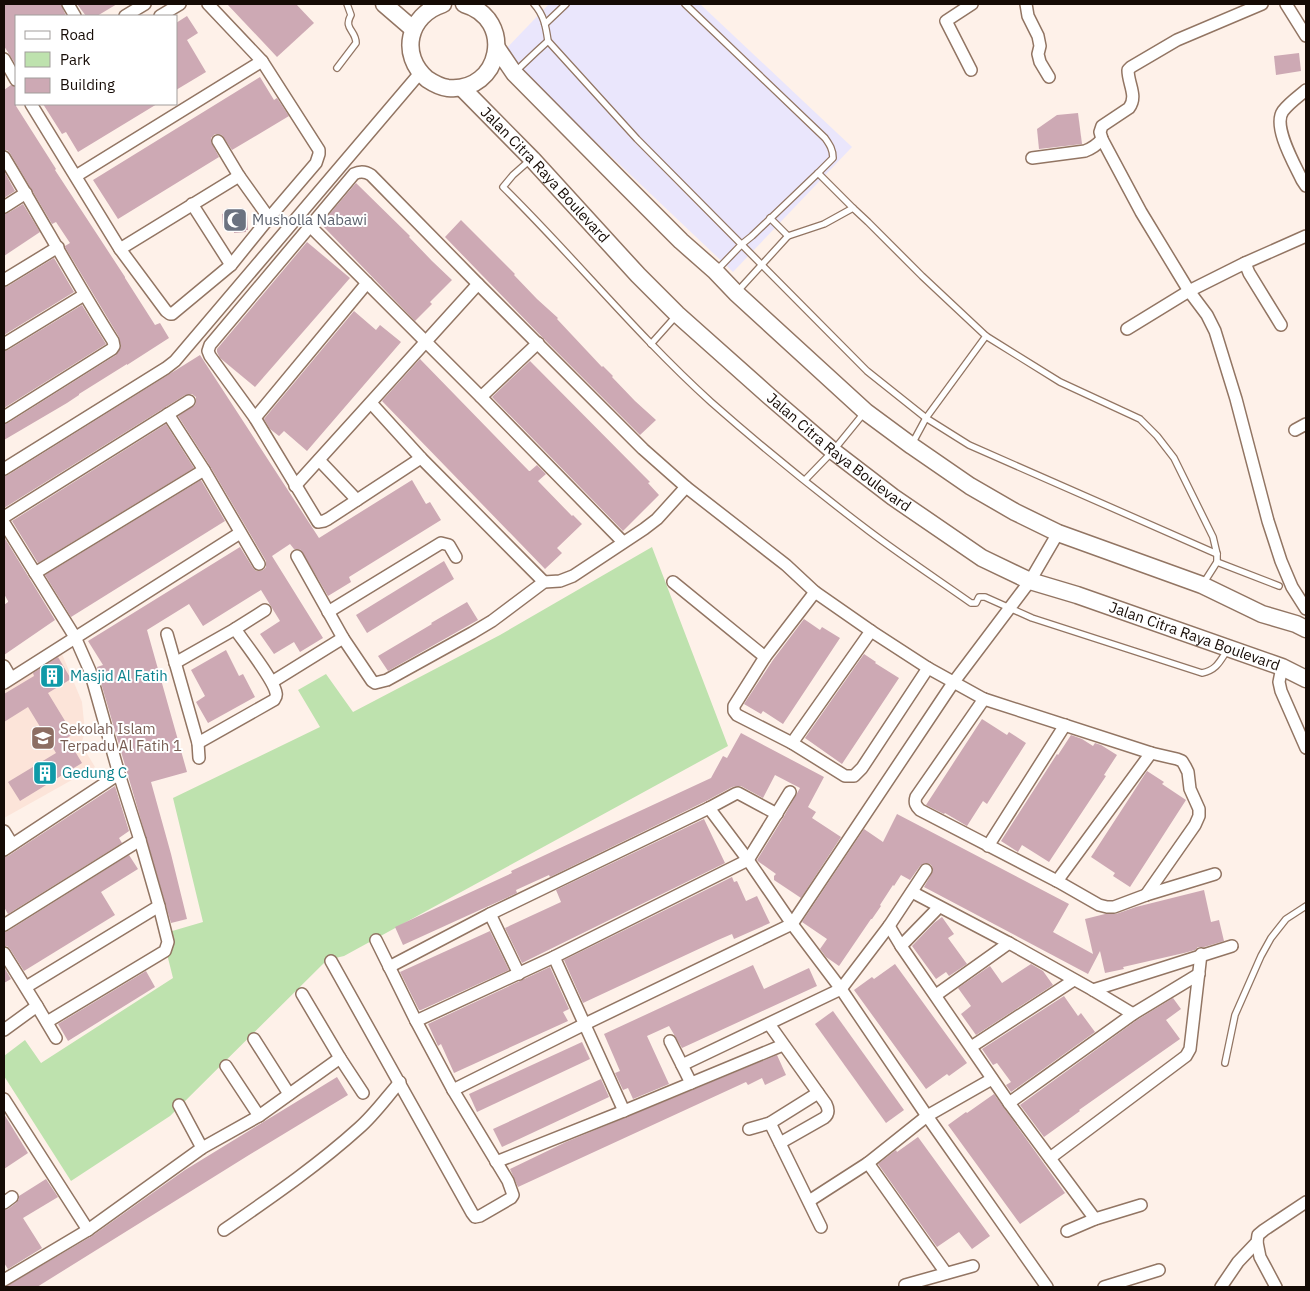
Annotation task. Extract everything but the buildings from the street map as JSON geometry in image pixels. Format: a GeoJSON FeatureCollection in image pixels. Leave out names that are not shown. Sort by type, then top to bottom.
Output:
{"type":"FeatureCollection","features":[{"type":"Feature","properties":{"kind":"main road"},"geometry":{"type":"LineString","coordinates":[[384,4],[414,29]]}},
{"type":"Feature","properties":{"kind":"main road"},"geometry":{"type":"LineString","coordinates":[[443,4],[428,10],[422,16],[414,29],[410,47],[415,66],[420,73],[432,83],[446,88],[462,88],[479,80],[486,73],[495,57],[497,48],[490,22],[478,10],[464,4]]}},
{"type":"Feature","properties":{"kind":"main road"},"geometry":{"type":"LineString","coordinates":[[497,48],[514,73],[674,234],[866,412],[912,446],[970,486],[1015,512],[1058,532],[1202,585],[1262,614],[1303,622]]}},
{"type":"Feature","properties":{"kind":"main road","name":"Jalan Citra Raya Boulevard"},"geometry":{"type":"LineString","coordinates":[[462,88],[532,159],[638,275],[677,314],[768,396],[833,451],[893,496],[982,558],[1030,581],[1077,595],[1228,649],[1282,666],[1306,679]]}},
{"type":"Feature","properties":{"kind":"street"},"geometry":{"type":"LineString","coordinates":[[68,4],[75,15]]}},
{"type":"Feature","properties":{"kind":"street"},"geometry":{"type":"LineString","coordinates":[[127,15],[144,4]]}},
{"type":"Feature","properties":{"kind":"street"},"geometry":{"type":"LineString","coordinates":[[162,15],[180,4]]}},
{"type":"Feature","properties":{"kind":"street"},"geometry":{"type":"LineString","coordinates":[[32,105],[120,249],[166,311],[170,314],[174,313],[231,265],[316,163],[319,154],[319,150],[262,61],[208,4]]}},
{"type":"Feature","properties":{"kind":"street"},"geometry":{"type":"LineString","coordinates":[[971,70],[946,21],[972,4]]}},
{"type":"Feature","properties":{"kind":"street"},"geometry":{"type":"LineString","coordinates":[[1026,4],[1028,16],[1038,36],[1040,62],[1049,78]]}},
{"type":"Feature","properties":{"kind":"street"},"geometry":{"type":"LineString","coordinates":[[1262,4],[1177,40],[1131,67],[1128,70],[1128,74],[1133,95],[1132,103],[1129,108],[1102,126],[1100,132],[1141,212],[1215,331],[1281,561],[1292,586],[1306,609]]}},
{"type":"Feature","properties":{"kind":"street"},"geometry":{"type":"LineString","coordinates":[[1286,4],[1306,36]]}},
{"type":"Feature","properties":{"kind":"street"},"geometry":{"type":"LineString","coordinates":[[4,59],[15,78]]}},
{"type":"Feature","properties":{"kind":"street"},"geometry":{"type":"LineString","coordinates":[[76,176],[262,61]]}},
{"type":"Feature","properties":{"kind":"street"},"geometry":{"type":"LineString","coordinates":[[4,468],[176,360],[420,73]]}},
{"type":"Feature","properties":{"kind":"street"},"geometry":{"type":"LineString","coordinates":[[1306,90],[1282,112],[1280,123],[1282,135],[1306,186]]}},
{"type":"Feature","properties":{"kind":"street"},"geometry":{"type":"LineString","coordinates":[[1032,158],[1085,151],[1097,145],[1102,139]]}},
{"type":"Feature","properties":{"kind":"street"},"geometry":{"type":"LineString","coordinates":[[218,142],[239,176],[269,218]]}},
{"type":"Feature","properties":{"kind":"street"},"geometry":{"type":"LineString","coordinates":[[4,157],[58,247],[84,295],[113,341],[114,346],[4,417]]}},
{"type":"Feature","properties":{"kind":"street"},"geometry":{"type":"LineString","coordinates":[[421,458],[324,521],[318,522],[255,418],[208,351],[210,345],[354,174],[362,171],[371,175],[643,448],[686,487],[786,565],[815,592],[928,668],[984,699],[1151,753],[1182,761],[1188,772],[1190,788],[1199,809],[1199,816],[1195,825],[1146,895]]}},
{"type":"Feature","properties":{"kind":"street"},"geometry":{"type":"LineString","coordinates":[[120,249],[239,176]]}},
{"type":"Feature","properties":{"kind":"street"},"geometry":{"type":"LineString","coordinates":[[4,207],[26,193]]}},
{"type":"Feature","properties":{"kind":"street"},"geometry":{"type":"LineString","coordinates":[[192,204],[231,265]]}},
{"type":"Feature","properties":{"kind":"street"},"geometry":{"type":"LineString","coordinates":[[310,226],[623,542]]}},
{"type":"Feature","properties":{"kind":"street"},"geometry":{"type":"LineString","coordinates":[[1127,329],[1189,291],[1245,263],[1306,236]]}},
{"type":"Feature","properties":{"kind":"street"},"geometry":{"type":"LineString","coordinates":[[4,280],[58,247]]}},
{"type":"Feature","properties":{"kind":"street"},"geometry":{"type":"LineString","coordinates":[[1245,263],[1249,273],[1281,324]]}},
{"type":"Feature","properties":{"kind":"street"},"geometry":{"type":"LineString","coordinates":[[255,418],[367,283]]}},
{"type":"Feature","properties":{"kind":"street"},"geometry":{"type":"LineString","coordinates":[[295,486],[478,284]]}},
{"type":"Feature","properties":{"kind":"street"},"geometry":{"type":"LineString","coordinates":[[4,344],[84,295]]}},
{"type":"Feature","properties":{"kind":"street"},"geometry":{"type":"LineString","coordinates":[[481,397],[538,343]]}},
{"type":"Feature","properties":{"kind":"street"},"geometry":{"type":"LineString","coordinates":[[4,517],[188,401]]}},
{"type":"Feature","properties":{"kind":"street"},"geometry":{"type":"LineString","coordinates":[[371,403],[421,458],[544,582]]}},
{"type":"Feature","properties":{"kind":"street"},"geometry":{"type":"LineString","coordinates":[[168,414],[204,470],[259,564]]}},
{"type":"Feature","properties":{"kind":"street"},"geometry":{"type":"LineString","coordinates":[[1295,430],[1306,424]]}},
{"type":"Feature","properties":{"kind":"street"},"geometry":{"type":"LineString","coordinates":[[319,460],[357,500]]}},
{"type":"Feature","properties":{"kind":"street"},"geometry":{"type":"LineString","coordinates":[[35,573],[204,470]]}},
{"type":"Feature","properties":{"kind":"street"},"geometry":{"type":"LineString","coordinates":[[297,556],[328,612],[375,683],[387,680],[472,634],[544,582],[560,581],[573,576],[644,529],[686,487]]}},
{"type":"Feature","properties":{"kind":"street"},"geometry":{"type":"LineString","coordinates":[[4,523],[74,637],[90,671],[168,942],[165,951],[47,1022]]}},
{"type":"Feature","properties":{"kind":"street"},"geometry":{"type":"LineString","coordinates":[[454,1090],[792,924],[954,683],[1030,581],[1058,532]]}},
{"type":"Feature","properties":{"kind":"street"},"geometry":{"type":"LineString","coordinates":[[4,666],[8,680],[240,533]]}},
{"type":"Feature","properties":{"kind":"street"},"geometry":{"type":"LineString","coordinates":[[328,612],[441,543],[449,545],[456,556]]}},
{"type":"Feature","properties":{"kind":"street"},"geometry":{"type":"LineString","coordinates":[[673,582],[765,657]]}},
{"type":"Feature","properties":{"kind":"street"},"geometry":{"type":"LineString","coordinates":[[815,592],[765,657],[734,706],[734,711],[737,715],[792,743],[845,776],[854,776],[862,768],[928,668]]}},
{"type":"Feature","properties":{"kind":"street"},"geometry":{"type":"LineString","coordinates":[[175,663],[265,610]]}},
{"type":"Feature","properties":{"kind":"street"},"geometry":{"type":"LineString","coordinates":[[198,743],[274,700],[276,693],[272,682],[235,629]]}},
{"type":"Feature","properties":{"kind":"street"},"geometry":{"type":"LineString","coordinates":[[792,743],[871,631]]}},
{"type":"Feature","properties":{"kind":"street"},"geometry":{"type":"LineString","coordinates":[[166,634],[198,743],[199,758]]}},
{"type":"Feature","properties":{"kind":"street"},"geometry":{"type":"LineString","coordinates":[[272,682],[344,638]]}},
{"type":"Feature","properties":{"kind":"street"},"geometry":{"type":"LineString","coordinates":[[1282,666],[1279,682],[1281,692],[1306,748]]}},
{"type":"Feature","properties":{"kind":"street"},"geometry":{"type":"LineString","coordinates":[[984,699],[915,801],[920,810],[1058,881],[1099,905],[1107,907],[1114,907],[1215,874]]}},
{"type":"Feature","properties":{"kind":"street"},"geometry":{"type":"LineString","coordinates":[[988,846],[1065,725]]}},
{"type":"Feature","properties":{"kind":"street"},"geometry":{"type":"LineString","coordinates":[[1058,881],[1151,753]]}},
{"type":"Feature","properties":{"kind":"street"},"geometry":{"type":"LineString","coordinates":[[4,831],[8,847],[119,774]]}},
{"type":"Feature","properties":{"kind":"street"},"geometry":{"type":"LineString","coordinates":[[416,1021],[554,957],[748,860],[790,792]]}},
{"type":"Feature","properties":{"kind":"street"},"geometry":{"type":"LineString","coordinates":[[389,967],[490,914],[738,794],[777,814]]}},
{"type":"Feature","properties":{"kind":"street"},"geometry":{"type":"LineString","coordinates":[[709,808],[841,989],[1047,1287]]}},
{"type":"Feature","properties":{"kind":"street"},"geometry":{"type":"LineString","coordinates":[[4,925],[140,840]]}},
{"type":"Feature","properties":{"kind":"street"},"geometry":{"type":"LineString","coordinates":[[682,1065],[841,989],[889,926],[926,870]]}},
{"type":"Feature","properties":{"kind":"street"},"geometry":{"type":"LineString","coordinates":[[912,892],[1009,943],[1133,1014]]}},
{"type":"Feature","properties":{"kind":"street"},"geometry":{"type":"LineString","coordinates":[[26,987],[159,906]]}},
{"type":"Feature","properties":{"kind":"street"},"geometry":{"type":"LineString","coordinates":[[901,946],[939,907]]}},
{"type":"Feature","properties":{"kind":"street"},"geometry":{"type":"LineString","coordinates":[[490,914],[518,974]]}},
{"type":"Feature","properties":{"kind":"street"},"geometry":{"type":"LineString","coordinates":[[889,926],[992,1079],[1095,1219]]}},
{"type":"Feature","properties":{"kind":"street"},"geometry":{"type":"LineString","coordinates":[[331,961],[472,1214],[476,1217],[482,1215],[512,1197],[513,1194],[508,1182],[416,1021],[376,940]]}},
{"type":"Feature","properties":{"kind":"street"},"geometry":{"type":"LineString","coordinates":[[936,995],[1009,943]]}},
{"type":"Feature","properties":{"kind":"street"},"geometry":{"type":"LineString","coordinates":[[1092,990],[1201,954],[1232,946]]}},
{"type":"Feature","properties":{"kind":"street"},"geometry":{"type":"LineString","coordinates":[[4,953],[56,1038]]}},
{"type":"Feature","properties":{"kind":"street"},"geometry":{"type":"LineString","coordinates":[[1050,1158],[1186,1056],[1190,1049],[1201,954]]}},
{"type":"Feature","properties":{"kind":"street"},"geometry":{"type":"LineString","coordinates":[[554,957],[624,1111]]}},
{"type":"Feature","properties":{"kind":"street"},"geometry":{"type":"LineString","coordinates":[[1009,1103],[1133,1014],[1199,974]]}},
{"type":"Feature","properties":{"kind":"street"},"geometry":{"type":"LineString","coordinates":[[971,1047],[1074,980]]}},
{"type":"Feature","properties":{"kind":"street"},"geometry":{"type":"LineString","coordinates":[[302,994],[362,1093]]}},
{"type":"Feature","properties":{"kind":"street"},"geometry":{"type":"LineString","coordinates":[[4,1030],[37,1006]]}},
{"type":"Feature","properties":{"kind":"street"},"geometry":{"type":"LineString","coordinates":[[769,1024],[827,1107],[827,1115],[824,1118],[780,1142]]}},
{"type":"Feature","properties":{"kind":"street"},"geometry":{"type":"LineString","coordinates":[[254,1039],[289,1094]]}},
{"type":"Feature","properties":{"kind":"street"},"geometry":{"type":"LineString","coordinates":[[670,1041],[691,1083]]}},
{"type":"Feature","properties":{"kind":"street"},"geometry":{"type":"LineString","coordinates":[[496,1162],[783,1045]]}},
{"type":"Feature","properties":{"kind":"street"},"geometry":{"type":"LineString","coordinates":[[4,1280],[88,1230],[202,1148],[259,1116],[340,1058]]}},
{"type":"Feature","properties":{"kind":"street"},"geometry":{"type":"LineString","coordinates":[[226,1066],[259,1116]]}},
{"type":"Feature","properties":{"kind":"street"},"geometry":{"type":"LineString","coordinates":[[809,1201],[868,1163],[927,1116],[992,1079]]}},
{"type":"Feature","properties":{"kind":"street"},"geometry":{"type":"LineString","coordinates":[[224,1230],[286,1187],[346,1139],[360,1127],[400,1082]]}},
{"type":"Feature","properties":{"kind":"street"},"geometry":{"type":"LineString","coordinates":[[749,1129],[770,1123],[818,1093]]}},
{"type":"Feature","properties":{"kind":"street"},"geometry":{"type":"LineString","coordinates":[[4,1099],[88,1230]]}},
{"type":"Feature","properties":{"kind":"street"},"geometry":{"type":"LineString","coordinates":[[179,1106],[202,1148]]}},
{"type":"Feature","properties":{"kind":"street"},"geometry":{"type":"LineString","coordinates":[[770,1123],[821,1227]]}},
{"type":"Feature","properties":{"kind":"street"},"geometry":{"type":"LineString","coordinates":[[868,1163],[946,1273]]}},
{"type":"Feature","properties":{"kind":"street"},"geometry":{"type":"LineString","coordinates":[[1276,1287],[1260,1257],[1257,1242],[1258,1235],[1306,1202]]}},
{"type":"Feature","properties":{"kind":"street"},"geometry":{"type":"LineString","coordinates":[[1066,1231],[1095,1219],[1141,1205]]}},
{"type":"Feature","properties":{"kind":"street"},"geometry":{"type":"LineString","coordinates":[[1221,1287],[1238,1262],[1257,1242]]}},
{"type":"Feature","properties":{"kind":"street"},"geometry":{"type":"LineString","coordinates":[[905,1285],[973,1266]]}},
{"type":"Feature","properties":{"kind":"street"},"geometry":{"type":"LineString","coordinates":[[1104,1287],[1159,1270]]}},
{"type":"Feature","properties":{"kind":"lane"},"geometry":{"type":"LineString","coordinates":[[337,68],[356,43],[356,38],[347,21],[351,15],[348,4]]}},
{"type":"Feature","properties":{"kind":"lane"},"geometry":{"type":"LineString","coordinates":[[534,4],[541,12],[548,41],[638,139],[867,371],[926,418],[970,445],[1217,554]]}},
{"type":"Feature","properties":{"kind":"lane"},"geometry":{"type":"LineString","coordinates":[[545,24],[566,4]]}},
{"type":"Feature","properties":{"kind":"lane"},"geometry":{"type":"LineString","coordinates":[[686,4],[825,138],[831,148],[833,158],[715,271]]}},
{"type":"Feature","properties":{"kind":"lane"},"geometry":{"type":"LineString","coordinates":[[514,73],[548,41]]}},
{"type":"Feature","properties":{"kind":"lane"},"geometry":{"type":"LineString","coordinates":[[532,159],[513,175],[503,187],[650,344],[711,401],[804,480],[870,532],[971,603],[976,602],[982,596],[1032,618],[1202,673],[1215,668],[1228,649]]}},
{"type":"Feature","properties":{"kind":"lane"},"geometry":{"type":"LineString","coordinates":[[818,173],[922,276],[986,336],[1060,382],[1140,418],[1157,436],[1174,458],[1213,538],[1217,562],[1202,585]]}},
{"type":"Feature","properties":{"kind":"lane"},"geometry":{"type":"LineString","coordinates":[[736,293],[788,236],[824,224],[852,208]]}},
{"type":"Feature","properties":{"kind":"lane"},"geometry":{"type":"LineString","coordinates":[[770,218],[788,236]]}},
{"type":"Feature","properties":{"kind":"lane"},"geometry":{"type":"LineString","coordinates":[[650,344],[677,314]]}},
{"type":"Feature","properties":{"kind":"lane"},"geometry":{"type":"LineString","coordinates":[[912,446],[926,418],[986,336]]}},
{"type":"Feature","properties":{"kind":"lane"},"geometry":{"type":"LineString","coordinates":[[804,480],[833,451],[866,412]]}},
{"type":"Feature","properties":{"kind":"lane"},"geometry":{"type":"LineString","coordinates":[[1217,562],[1279,586]]}},
{"type":"Feature","properties":{"kind":"lane"},"geometry":{"type":"LineString","coordinates":[[1225,1063],[1234,1016],[1258,963],[1271,938],[1286,920],[1306,906]]}},
{"type":"Feature","properties":{"kind":"shaded area"},"geometry":{"type":"Polygon","coordinates":[[[549,4],[700,4],[852,147],[733,272],[502,53],[549,4]]]}},
{"type":"Feature","properties":{"kind":"shaded area","name":"Sekolah Islam Terpadu Al Fatih 1"},"geometry":{"type":"Polygon","coordinates":[[[62,654],[82,702],[85,732],[81,744],[95,767],[4,818],[4,689],[62,654]]]}},
{"type":"Feature","properties":{"kind":"green space"},"geometry":{"type":"Polygon","coordinates":[[[652,547],[728,746],[344,956],[327,960],[170,1116],[71,1181],[4,1076],[4,1056],[25,1040],[41,1063],[173,978],[162,934],[203,922],[173,798],[320,727],[298,690],[326,674],[353,712],[500,635],[652,547]]]}},
{"type":"Feature","properties":{"kind":"place","name":"Musholla Nabawi"},"geometry":{"type":"Point","coordinates":[235,220]}},
{"type":"Feature","properties":{"kind":"place","name":"Masjid Al Fatih"},"geometry":{"type":"Point","coordinates":[52,676]}},
{"type":"Feature","properties":{"kind":"place","name":"Sekolah Islam Terpadu Al Fatih 1"},"geometry":{"type":"Point","coordinates":[43,738]}},
{"type":"Feature","properties":{"kind":"place","name":"Gedung C"},"geometry":{"type":"Point","coordinates":[45,773]}}]}
